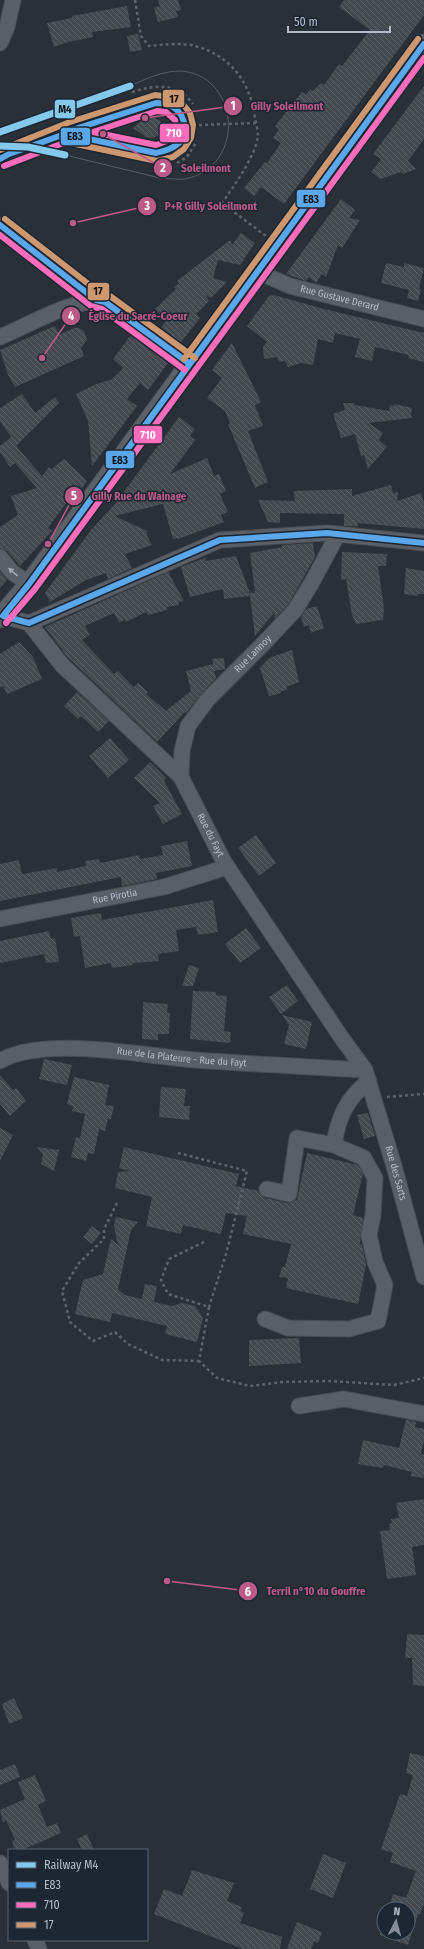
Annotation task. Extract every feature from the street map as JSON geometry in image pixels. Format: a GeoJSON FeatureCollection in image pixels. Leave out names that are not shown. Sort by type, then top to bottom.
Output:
{"type":"FeatureCollection","features":[{"type":"Feature","properties":{"kind":"main road"},"geometry":{"type":"LineString","coordinates":[[2,617],[29,584],[424,44]]}},
{"type":"Feature","properties":{"kind":"street"},"geometry":{"type":"LineString","coordinates":[[0,43],[7,27],[13,0]]}},
{"type":"Feature","properties":{"kind":"street"},"geometry":{"type":"LineString","coordinates":[[0,159],[9,154],[81,127],[156,104],[163,103],[176,108],[185,127],[181,141],[177,146],[169,151],[156,153],[65,134]]}},
{"type":"Feature","properties":{"kind":"street"},"geometry":{"type":"LineString","coordinates":[[0,225],[96,300]]}},
{"type":"Feature","properties":{"kind":"street","name":"Rue Gustave Derard"},"geometry":{"type":"LineString","coordinates":[[258,272],[290,286],[424,319]]}},
{"type":"Feature","properties":{"kind":"street"},"geometry":{"type":"LineString","coordinates":[[0,337],[79,302],[96,300],[105,302],[190,364]]}},
{"type":"Feature","properties":{"kind":"street"},"geometry":{"type":"LineString","coordinates":[[2,617],[29,623],[220,540],[327,533],[424,544]]}},
{"type":"Feature","properties":{"kind":"street","name":"Rue Lannoy"},"geometry":{"type":"LineString","coordinates":[[180,776],[182,750],[188,726],[208,699],[295,610],[338,534]]}},
{"type":"Feature","properties":{"kind":"street"},"geometry":{"type":"LineString","coordinates":[[0,557],[12,572],[29,584]]}},
{"type":"Feature","properties":{"kind":"street","name":"Rue du Fayt"},"geometry":{"type":"LineString","coordinates":[[29,623],[62,665],[180,776],[227,867],[367,1075]]}},
{"type":"Feature","properties":{"kind":"street","name":"Rue Pirotia"},"geometry":{"type":"LineString","coordinates":[[0,919],[164,887],[227,867]]}},
{"type":"Feature","properties":{"kind":"street","name":"Rue de la Plateure - Rue du Fayt"},"geometry":{"type":"LineString","coordinates":[[0,1061],[9,1056],[39,1049],[80,1049],[367,1075]]}},
{"type":"Feature","properties":{"kind":"street"},"geometry":{"type":"LineString","coordinates":[[334,1145],[342,1114],[367,1075]]}},
{"type":"Feature","properties":{"kind":"street","name":"Rue des Sarts"},"geometry":{"type":"LineString","coordinates":[[367,1075],[424,1277]]}},
{"type":"Feature","properties":{"kind":"street"},"geometry":{"type":"LineString","coordinates":[[265,1319],[288,1328],[349,1329],[378,1321],[385,1285],[374,1262],[369,1235],[373,1215],[375,1178],[364,1158],[334,1145],[297,1138],[289,1194],[267,1189]]}},
{"type":"Feature","properties":{"kind":"street"},"geometry":{"type":"LineString","coordinates":[[299,1406],[344,1399],[424,1414]]}},
{"type":"Feature","properties":{"kind":"street"},"geometry":{"type":"LineString","coordinates":[[0,1863],[8,1881]]}},
{"type":"Feature","properties":{"kind":"path"},"geometry":{"type":"LineString","coordinates":[[135,0],[141,36],[149,46],[194,45],[215,54],[233,68],[244,81],[251,97],[258,136],[248,161],[222,203],[277,245]]}},
{"type":"Feature","properties":{"kind":"path"},"geometry":{"type":"LineString","coordinates":[[132,92],[153,86],[163,88]]}},
{"type":"Feature","properties":{"kind":"path"},"geometry":{"type":"LineString","coordinates":[[199,125],[256,123]]}},
{"type":"Feature","properties":{"kind":"path"},"geometry":{"type":"LineString","coordinates":[[374,1098],[424,1094]]}},
{"type":"Feature","properties":{"kind":"path"},"geometry":{"type":"LineString","coordinates":[[178,1154],[247,1171],[226,1254],[209,1307],[199,1361]]}},
{"type":"Feature","properties":{"kind":"path"},"geometry":{"type":"LineString","coordinates":[[117,1203],[104,1229],[104,1239],[79,1264],[62,1291],[70,1322],[93,1341],[115,1332],[128,1344],[162,1360],[199,1361],[217,1378],[250,1386],[283,1382],[330,1381],[394,1385],[424,1378]]}},
{"type":"Feature","properties":{"kind":"path"},"geometry":{"type":"LineString","coordinates":[[204,1242],[169,1259],[161,1280],[168,1294],[209,1307]]}},
{"type":"Feature","properties":{"kind":"building"},"geometry":{"type":"Polygon","coordinates":[[[158,0],[178,0],[181,10],[176,11],[178,17],[158,22],[154,8],[160,6],[158,0]]]}},
{"type":"Feature","properties":{"kind":"building"},"geometry":{"type":"Polygon","coordinates":[[[344,0],[424,0],[424,15],[284,204],[261,187],[254,196],[244,188],[265,162],[267,163],[281,143],[273,138],[279,129],[275,126],[302,92],[306,95],[310,89],[313,91],[321,83],[324,85],[339,64],[342,66],[370,30],[339,7],[344,0]]]}},
{"type":"Feature","properties":{"kind":"building"},"geometry":{"type":"Polygon","coordinates":[[[127,6],[131,27],[92,32],[93,37],[68,42],[54,47],[47,23],[72,18],[72,16],[127,6]]]}},
{"type":"Feature","properties":{"kind":"building"},"geometry":{"type":"Polygon","coordinates":[[[138,34],[142,50],[130,52],[127,36],[138,34]]]}},
{"type":"Feature","properties":{"kind":"building"},"geometry":{"type":"Polygon","coordinates":[[[424,86],[424,139],[408,161],[416,169],[403,174],[401,172],[380,179],[371,172],[381,159],[373,154],[424,86]]]}},
{"type":"Feature","properties":{"kind":"building"},"geometry":{"type":"Polygon","coordinates":[[[151,116],[160,121],[164,127],[160,135],[152,138],[146,137],[133,128],[142,120],[151,116]]]}},
{"type":"Feature","properties":{"kind":"building"},"geometry":{"type":"Polygon","coordinates":[[[341,199],[355,210],[349,218],[360,220],[342,248],[338,245],[326,277],[322,274],[316,283],[309,277],[306,281],[286,274],[341,199]]]}},
{"type":"Feature","properties":{"kind":"building"},"geometry":{"type":"Polygon","coordinates":[[[241,233],[255,243],[240,265],[218,260],[213,278],[227,282],[211,298],[205,294],[209,301],[196,314],[200,318],[179,345],[159,330],[166,321],[155,309],[176,289],[174,287],[179,283],[177,281],[230,240],[232,245],[241,233]]]}},
{"type":"Feature","properties":{"kind":"building"},"geometry":{"type":"Polygon","coordinates":[[[386,263],[404,267],[404,263],[424,268],[418,301],[407,298],[409,290],[381,283],[386,263]]]}},
{"type":"Feature","properties":{"kind":"building"},"geometry":{"type":"Polygon","coordinates":[[[274,295],[324,309],[424,333],[424,362],[408,358],[409,355],[375,347],[372,361],[355,357],[360,339],[335,333],[333,343],[318,339],[313,365],[301,363],[288,367],[285,361],[279,362],[277,357],[264,359],[263,347],[267,342],[247,326],[269,296],[274,295]]]}},
{"type":"Feature","properties":{"kind":"building"},"geometry":{"type":"Polygon","coordinates":[[[55,326],[59,335],[74,328],[79,328],[84,331],[87,340],[81,348],[84,356],[15,387],[8,375],[0,350],[55,326]]]}},
{"type":"Feature","properties":{"kind":"building"},"geometry":{"type":"Polygon","coordinates":[[[131,335],[146,346],[147,344],[154,349],[150,349],[168,363],[148,390],[140,383],[127,399],[137,406],[92,466],[88,421],[76,394],[94,385],[112,379],[123,368],[113,359],[131,335]]]}},
{"type":"Feature","properties":{"kind":"building"},"geometry":{"type":"Polygon","coordinates":[[[232,343],[261,402],[255,405],[263,426],[248,431],[268,482],[255,488],[228,424],[230,423],[225,411],[207,398],[222,378],[212,370],[232,343]]]}},
{"type":"Feature","properties":{"kind":"building"},"geometry":{"type":"Polygon","coordinates":[[[22,394],[35,413],[55,397],[59,403],[16,446],[42,476],[49,467],[52,469],[64,459],[87,481],[70,505],[67,502],[48,528],[52,531],[20,566],[7,551],[0,548],[0,527],[18,515],[11,496],[37,488],[15,463],[10,467],[0,452],[0,446],[11,437],[0,421],[0,408],[22,394]]]}},
{"type":"Feature","properties":{"kind":"building"},"geometry":{"type":"Polygon","coordinates":[[[343,403],[354,403],[355,405],[389,411],[390,405],[394,406],[395,404],[412,408],[412,418],[369,423],[383,433],[379,440],[387,447],[368,469],[364,455],[361,456],[355,434],[341,438],[333,414],[345,410],[343,403]]]}},
{"type":"Feature","properties":{"kind":"building"},"geometry":{"type":"Polygon","coordinates":[[[179,417],[195,429],[190,436],[195,440],[170,474],[207,458],[214,476],[219,474],[226,491],[220,494],[228,512],[221,515],[224,522],[178,539],[173,539],[163,504],[115,516],[147,531],[147,536],[152,545],[125,554],[132,568],[108,579],[106,573],[86,580],[50,602],[45,593],[91,530],[115,504],[179,417]]]}},
{"type":"Feature","properties":{"kind":"building"},"geometry":{"type":"Polygon","coordinates":[[[391,485],[393,493],[398,492],[397,501],[421,493],[424,503],[424,529],[357,523],[358,526],[344,526],[344,514],[280,513],[280,523],[268,522],[258,500],[295,501],[294,491],[352,489],[352,496],[391,485]]]}},
{"type":"Feature","properties":{"kind":"building"},"geometry":{"type":"Polygon","coordinates":[[[313,543],[315,557],[288,605],[275,618],[274,613],[255,636],[250,596],[224,599],[223,589],[190,597],[181,567],[205,558],[206,561],[236,556],[250,593],[255,592],[250,553],[282,547],[282,545],[313,543]]]}},
{"type":"Feature","properties":{"kind":"building"},"geometry":{"type":"Polygon","coordinates":[[[342,552],[387,554],[386,566],[378,566],[384,609],[383,620],[356,624],[352,615],[346,579],[341,580],[342,552]]]}},
{"type":"Feature","properties":{"kind":"building"},"geometry":{"type":"Polygon","coordinates":[[[406,568],[424,571],[424,594],[418,594],[418,596],[404,594],[406,568]]]}},
{"type":"Feature","properties":{"kind":"building"},"geometry":{"type":"Polygon","coordinates":[[[0,571],[7,580],[0,588],[0,571]]]}},
{"type":"Feature","properties":{"kind":"building"},"geometry":{"type":"Polygon","coordinates":[[[168,572],[184,601],[178,602],[179,605],[167,607],[167,610],[148,615],[146,612],[126,622],[125,620],[119,622],[114,613],[85,626],[90,635],[82,640],[114,674],[118,671],[134,687],[138,683],[148,692],[146,694],[166,711],[191,691],[186,671],[213,664],[212,659],[224,658],[225,669],[214,671],[216,678],[186,713],[185,712],[157,742],[66,655],[45,627],[168,572]]]}},
{"type":"Feature","properties":{"kind":"building"},"geometry":{"type":"Polygon","coordinates":[[[317,606],[324,628],[311,633],[309,625],[304,627],[301,616],[306,609],[317,606]]]}},
{"type":"Feature","properties":{"kind":"building"},"geometry":{"type":"Polygon","coordinates":[[[19,642],[33,657],[42,679],[7,694],[3,686],[0,688],[0,654],[19,642]]]}},
{"type":"Feature","properties":{"kind":"building"},"geometry":{"type":"Polygon","coordinates":[[[292,650],[299,682],[286,687],[287,690],[281,691],[281,693],[269,696],[260,668],[269,658],[292,650]]]}},
{"type":"Feature","properties":{"kind":"building"},"geometry":{"type":"Polygon","coordinates":[[[77,692],[109,721],[98,732],[81,716],[78,719],[64,706],[77,692]]]}},
{"type":"Feature","properties":{"kind":"building"},"geometry":{"type":"Polygon","coordinates":[[[110,738],[129,760],[108,778],[89,756],[110,738]]]}},
{"type":"Feature","properties":{"kind":"building"},"geometry":{"type":"Polygon","coordinates":[[[150,762],[166,778],[164,781],[182,814],[163,824],[153,806],[160,803],[134,778],[150,762]]]}},
{"type":"Feature","properties":{"kind":"building"},"geometry":{"type":"Polygon","coordinates":[[[256,835],[276,863],[259,876],[238,848],[256,835]]]}},
{"type":"Feature","properties":{"kind":"building"},"geometry":{"type":"Polygon","coordinates":[[[187,841],[192,866],[156,873],[157,879],[122,886],[121,877],[0,901],[0,864],[19,860],[22,874],[57,868],[57,872],[86,866],[85,861],[99,859],[100,863],[139,855],[140,859],[163,855],[161,846],[187,841]]]}},
{"type":"Feature","properties":{"kind":"building"},"geometry":{"type":"Polygon","coordinates":[[[213,900],[218,932],[198,935],[196,927],[176,930],[179,951],[158,954],[159,961],[133,963],[133,965],[112,968],[111,963],[85,968],[80,936],[74,937],[71,918],[101,913],[102,920],[213,900]]]}},
{"type":"Feature","properties":{"kind":"building"},"geometry":{"type":"Polygon","coordinates":[[[246,928],[261,948],[240,963],[225,944],[246,928]]]}},
{"type":"Feature","properties":{"kind":"building"},"geometry":{"type":"Polygon","coordinates":[[[49,931],[51,939],[55,938],[59,962],[46,963],[44,954],[0,963],[0,941],[49,931]]]}},
{"type":"Feature","properties":{"kind":"building"},"geometry":{"type":"Polygon","coordinates":[[[189,965],[199,968],[193,986],[182,986],[189,965]]]}},
{"type":"Feature","properties":{"kind":"building"},"geometry":{"type":"Polygon","coordinates":[[[287,985],[298,1001],[281,1014],[269,997],[287,985]]]}},
{"type":"Feature","properties":{"kind":"building"},"geometry":{"type":"Polygon","coordinates":[[[193,991],[216,992],[216,995],[227,996],[224,1031],[231,1032],[230,1043],[190,1039],[193,991]]]}},
{"type":"Feature","properties":{"kind":"building"},"geometry":{"type":"Polygon","coordinates":[[[143,1002],[168,1004],[167,1013],[170,1013],[169,1034],[158,1034],[158,1040],[142,1039],[143,1002]]]}},
{"type":"Feature","properties":{"kind":"building"},"geometry":{"type":"Polygon","coordinates":[[[282,1015],[312,1022],[306,1049],[284,1044],[289,1025],[282,1015]]]}},
{"type":"Feature","properties":{"kind":"building"},"geometry":{"type":"Polygon","coordinates":[[[44,1059],[72,1065],[67,1085],[39,1079],[44,1059]]]}},
{"type":"Feature","properties":{"kind":"building"},"geometry":{"type":"Polygon","coordinates":[[[0,1075],[13,1090],[16,1088],[26,1101],[10,1116],[0,1104],[0,1075]]]}},
{"type":"Feature","properties":{"kind":"building"},"geometry":{"type":"Polygon","coordinates":[[[74,1077],[109,1085],[105,1105],[114,1106],[111,1119],[108,1119],[105,1131],[99,1129],[94,1154],[88,1153],[86,1161],[71,1157],[76,1137],[80,1138],[85,1114],[72,1111],[73,1106],[67,1104],[74,1077]]]}},
{"type":"Feature","properties":{"kind":"building"},"geometry":{"type":"Polygon","coordinates":[[[161,1087],[186,1089],[184,1106],[190,1106],[189,1120],[159,1117],[161,1087]]]}},
{"type":"Feature","properties":{"kind":"building"},"geometry":{"type":"Polygon","coordinates":[[[368,1113],[375,1136],[364,1139],[357,1115],[368,1113]]]}},
{"type":"Feature","properties":{"kind":"building"},"geometry":{"type":"Polygon","coordinates":[[[0,1128],[13,1135],[0,1161],[0,1128]]]}},
{"type":"Feature","properties":{"kind":"building"},"geometry":{"type":"Polygon","coordinates":[[[37,1147],[59,1150],[54,1171],[41,1164],[43,1154],[37,1147]]]}},
{"type":"Feature","properties":{"kind":"building"},"geometry":{"type":"Polygon","coordinates":[[[124,1147],[239,1174],[236,1186],[258,1191],[265,1198],[287,1203],[297,1200],[307,1153],[358,1165],[363,1174],[353,1215],[363,1218],[360,1244],[362,1245],[366,1265],[358,1304],[286,1288],[288,1278],[279,1277],[282,1267],[285,1267],[291,1244],[243,1234],[247,1216],[226,1213],[221,1234],[183,1225],[181,1234],[146,1226],[152,1197],[115,1188],[118,1172],[130,1171],[119,1168],[124,1147]]]}},
{"type":"Feature","properties":{"kind":"building"},"geometry":{"type":"Polygon","coordinates":[[[116,1217],[138,1222],[131,1230],[118,1289],[125,1295],[142,1299],[145,1284],[157,1286],[154,1302],[172,1306],[182,1303],[195,1306],[203,1318],[197,1342],[165,1334],[167,1326],[112,1313],[110,1322],[75,1314],[83,1280],[103,1274],[111,1239],[118,1245],[114,1226],[116,1217]]]}},
{"type":"Feature","properties":{"kind":"building"},"geometry":{"type":"Polygon","coordinates":[[[92,1226],[101,1233],[92,1244],[83,1237],[92,1226]]]}},
{"type":"Feature","properties":{"kind":"building"},"geometry":{"type":"Polygon","coordinates":[[[299,1338],[301,1363],[249,1366],[249,1340],[299,1338]]]}},
{"type":"Feature","properties":{"kind":"building"},"geometry":{"type":"Polygon","coordinates":[[[406,1420],[416,1422],[415,1427],[424,1429],[424,1440],[421,1454],[424,1455],[424,1478],[411,1476],[412,1472],[384,1465],[383,1468],[358,1464],[363,1440],[399,1448],[406,1420]]]}},
{"type":"Feature","properties":{"kind":"building"},"geometry":{"type":"Polygon","coordinates":[[[424,1499],[424,1545],[412,1547],[416,1575],[387,1579],[380,1531],[390,1530],[389,1524],[392,1523],[391,1519],[399,1518],[396,1503],[424,1499]]]}},
{"type":"Feature","properties":{"kind":"building"},"geometry":{"type":"Polygon","coordinates":[[[407,1634],[424,1635],[424,1686],[413,1685],[412,1658],[405,1658],[407,1634]]]}},
{"type":"Feature","properties":{"kind":"building"},"geometry":{"type":"Polygon","coordinates":[[[14,1698],[23,1718],[9,1724],[2,1704],[14,1698]]]}},
{"type":"Feature","properties":{"kind":"building"},"geometry":{"type":"Polygon","coordinates":[[[410,1753],[424,1756],[424,1904],[416,1920],[416,1901],[391,1901],[393,1894],[406,1898],[416,1871],[390,1862],[393,1853],[381,1849],[400,1794],[407,1796],[413,1775],[406,1773],[410,1753]]]}},
{"type":"Feature","properties":{"kind":"building"},"geometry":{"type":"Polygon","coordinates":[[[15,1764],[20,1777],[0,1785],[0,1770],[15,1764]]]}},
{"type":"Feature","properties":{"kind":"building"},"geometry":{"type":"Polygon","coordinates":[[[35,1775],[46,1801],[38,1805],[47,1827],[57,1823],[61,1833],[24,1849],[15,1849],[12,1841],[15,1840],[6,1820],[3,1822],[0,1810],[25,1799],[18,1782],[35,1775]]]}},
{"type":"Feature","properties":{"kind":"building"},"geometry":{"type":"Polygon","coordinates":[[[87,1834],[94,1849],[82,1849],[77,1839],[87,1834]]]}},
{"type":"Feature","properties":{"kind":"building"},"geometry":{"type":"Polygon","coordinates":[[[323,1854],[346,1863],[333,1898],[310,1889],[323,1854]]]}},
{"type":"Feature","properties":{"kind":"building"},"geometry":{"type":"Polygon","coordinates":[[[192,1870],[234,1883],[227,1901],[242,1907],[240,1911],[244,1913],[240,1923],[282,1937],[280,1949],[243,1949],[154,1914],[164,1889],[182,1896],[192,1870]]]}},
{"type":"Feature","properties":{"kind":"building"},"geometry":{"type":"Polygon","coordinates":[[[297,1922],[322,1932],[318,1943],[314,1941],[311,1949],[287,1949],[297,1922]]]}},
{"type":"Feature","properties":{"kind":"building"},"geometry":{"type":"Polygon","coordinates":[[[397,1941],[409,1941],[408,1945],[397,1941]]]}},
{"type":"Feature","properties":{"kind":"tram line"},"geometry":{"type":"LineString","coordinates":[[65,155],[160,178],[179,179],[185,179],[205,171],[219,157],[227,140],[228,121],[224,103],[215,87],[200,76],[180,71],[161,74],[130,86]]}},
{"type":"Feature","properties":{"kind":"rail line","name":"M4"},"geometry":{"type":"LineString","coordinates":[[0,132],[130,86]]}},
{"type":"Feature","properties":{"kind":"rail line","name":"M4"},"geometry":{"type":"LineString","coordinates":[[0,146],[28,147],[65,155]]}},
{"type":"Feature","properties":{"kind":"transit line","name":"17"},"geometry":{"type":"LineString","coordinates":[[184,359],[418,39]]}},
{"type":"Feature","properties":{"kind":"transit line","name":"E83"},"geometry":{"type":"LineString","coordinates":[[424,44],[29,584],[3,616],[29,623],[220,540],[327,533],[424,543]]}},
{"type":"Feature","properties":{"kind":"transit line","name":"710"},"geometry":{"type":"LineString","coordinates":[[6,623],[35,589],[424,58]]}},
{"type":"Feature","properties":{"kind":"transit line","name":"17"},"geometry":{"type":"LineString","coordinates":[[0,150],[70,122],[155,95],[170,97],[182,103],[190,113],[193,125],[191,138],[184,149],[173,157],[157,161],[66,142]]}},
{"type":"Feature","properties":{"kind":"transit line","name":"E83"},"geometry":{"type":"LineString","coordinates":[[156,103],[165,104],[174,108],[178,111],[184,121],[184,132],[179,143],[165,151],[156,153],[65,134],[72,130],[156,103]]}},
{"type":"Feature","properties":{"kind":"transit line","name":"710"},"geometry":{"type":"LineString","coordinates":[[157,111],[166,112],[175,120],[176,130],[169,140],[156,145],[93,132],[157,111]]}},
{"type":"Feature","properties":{"kind":"transit line","name":"E83"},"geometry":{"type":"LineString","coordinates":[[0,159],[9,154],[65,134]]}},
{"type":"Feature","properties":{"kind":"transit line","name":"710"},"geometry":{"type":"LineString","coordinates":[[4,166],[66,142]]}},
{"type":"Feature","properties":{"kind":"transit line","name":"17"},"geometry":{"type":"LineString","coordinates":[[5,219],[100,293],[110,296],[195,358]]}},
{"type":"Feature","properties":{"kind":"transit line","name":"E83"},"geometry":{"type":"LineString","coordinates":[[0,225],[96,300],[105,302],[190,364]]}},
{"type":"Feature","properties":{"kind":"transit line","name":"710"},"geometry":{"type":"LineString","coordinates":[[0,235],[91,306],[102,309],[185,370]]}},
{"type":"Feature","properties":{"kind":"place","name":"Gilly Soleilmont"},"geometry":{"type":"Point","coordinates":[145,118]}},
{"type":"Feature","properties":{"kind":"place","name":"Soleilmont"},"geometry":{"type":"Point","coordinates":[103,134]}},
{"type":"Feature","properties":{"kind":"place","name":"P+R Gilly Soleilmont"},"geometry":{"type":"Point","coordinates":[73,223]}},
{"type":"Feature","properties":{"kind":"place","name":"Église du Sacré-Coeur"},"geometry":{"type":"Point","coordinates":[42,358]}},
{"type":"Feature","properties":{"kind":"place","name":"Gilly Rue du Wainage"},"geometry":{"type":"Point","coordinates":[48,544]}},
{"type":"Feature","properties":{"kind":"place","name":"Terril n°10 du Gouffre"},"geometry":{"type":"Point","coordinates":[167,1581]}}]}
